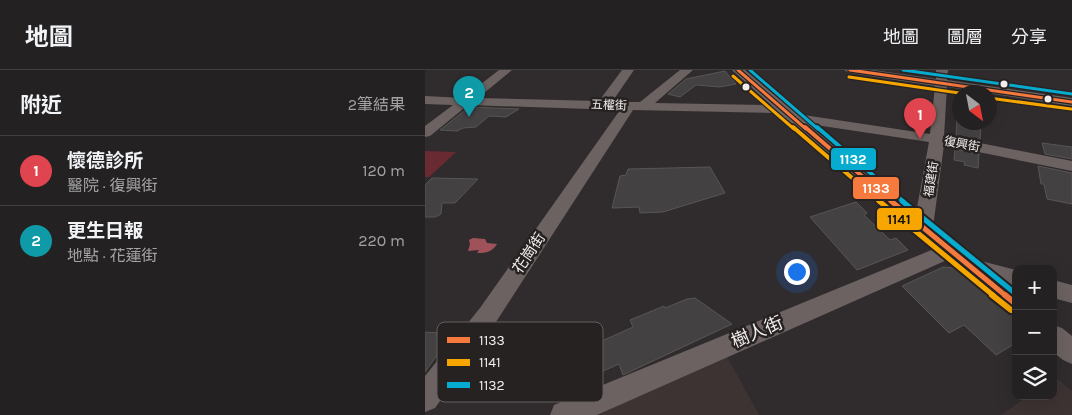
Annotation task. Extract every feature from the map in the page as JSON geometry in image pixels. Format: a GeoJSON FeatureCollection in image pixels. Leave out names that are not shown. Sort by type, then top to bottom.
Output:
{"type":"FeatureCollection","features":[{"type":"Feature","properties":{"kind":"street"},"geometry":{"type":"LineString","coordinates":[[425,133],[506,70]]}},
{"type":"Feature","properties":{"kind":"street"},"geometry":{"type":"LineString","coordinates":[[604,104],[628,70]]}},
{"type":"Feature","properties":{"kind":"street","name":"花崗街"},"geometry":{"type":"LineString","coordinates":[[483,322],[636,106],[687,70]]}},
{"type":"Feature","properties":{"kind":"street"},"geometry":{"type":"LineString","coordinates":[[738,70],[923,229],[1012,301]]}},
{"type":"Feature","properties":{"kind":"street"},"geometry":{"type":"LineString","coordinates":[[850,70],[941,77],[1072,102]]}},
{"type":"Feature","properties":{"kind":"street","name":"福建街"},"geometry":{"type":"LineString","coordinates":[[923,229],[937,139],[941,77]]}},
{"type":"Feature","properties":{"kind":"street","name":"五權街"},"geometry":{"type":"LineString","coordinates":[[425,100],[536,106],[604,104],[775,109],[792,117]]}},
{"type":"Feature","properties":{"kind":"street"},"geometry":{"type":"LineString","coordinates":[[425,113],[441,101]]}},
{"type":"Feature","properties":{"kind":"street","name":"復興街"},"geometry":{"type":"LineString","coordinates":[[792,117],[937,139],[1072,166]]}},
{"type":"Feature","properties":{"kind":"street","name":"樹人街"},"geometry":{"type":"LineString","coordinates":[[603,398],[951,250]]}},
{"type":"Feature","properties":{"kind":"street"},"geometry":{"type":"LineString","coordinates":[[971,266],[1012,277]]}},
{"type":"Feature","properties":{"kind":"street"},"geometry":{"type":"LineString","coordinates":[[1057,290],[1072,294]]}},
{"type":"Feature","properties":{"kind":"street"},"geometry":{"type":"LineString","coordinates":[[1057,339],[1072,352]]}},
{"type":"Feature","properties":{"kind":"street","name":"花崗街"},"geometry":{"type":"LineString","coordinates":[[425,398],[437,382]]}},
{"type":"Feature","properties":{"kind":"street","name":"樹人街"},"geometry":{"type":"LineString","coordinates":[[564,415],[594,402]]}},
{"type":"Feature","properties":{"kind":"shaded area"},"geometry":{"type":"Polygon","coordinates":[[[425,151],[456,152],[429,177],[425,177],[425,151]]]}},
{"type":"Feature","properties":{"kind":"shaded area"},"geometry":{"type":"Polygon","coordinates":[[[473,238],[485,239],[487,243],[497,244],[493,249],[486,252],[477,253],[479,250],[468,251],[469,240],[473,238]]]}},
{"type":"Feature","properties":{"kind":"shaded area"},"geometry":{"type":"Polygon","coordinates":[[[724,351],[759,415],[599,415],[724,351]]]}},
{"type":"Feature","properties":{"kind":"shaded area"},"geometry":{"type":"Polygon","coordinates":[[[1057,379],[1072,391],[1072,415],[1001,415],[1022,400],[1057,400],[1057,379]]]}},
{"type":"Feature","properties":{"kind":"building"},"geometry":{"type":"Polygon","coordinates":[[[725,71],[736,84],[720,87],[696,85],[680,97],[668,94],[686,79],[725,71]]]}},
{"type":"Feature","properties":{"kind":"building"},"geometry":{"type":"Polygon","coordinates":[[[469,107],[519,109],[506,117],[489,116],[476,127],[463,128],[457,131],[440,130],[469,107]]]}},
{"type":"Feature","properties":{"kind":"building"},"geometry":{"type":"Polygon","coordinates":[[[956,130],[981,130],[980,141],[956,136],[956,130]]]}},
{"type":"Feature","properties":{"kind":"building"},"geometry":{"type":"Polygon","coordinates":[[[1042,143],[1072,147],[1072,159],[1045,154],[1042,143]]]}},
{"type":"Feature","properties":{"kind":"building"},"geometry":{"type":"Polygon","coordinates":[[[955,149],[979,154],[978,168],[964,165],[965,162],[954,160],[955,149]]]}},
{"type":"Feature","properties":{"kind":"building"},"geometry":{"type":"Polygon","coordinates":[[[1038,166],[1072,173],[1072,204],[1047,199],[1044,184],[1041,184],[1038,166]]]}},
{"type":"Feature","properties":{"kind":"building"},"geometry":{"type":"Polygon","coordinates":[[[710,167],[725,193],[663,212],[640,213],[639,207],[612,208],[620,176],[626,175],[628,169],[710,167]]]}},
{"type":"Feature","properties":{"kind":"building"},"geometry":{"type":"Polygon","coordinates":[[[432,178],[478,179],[455,203],[442,203],[441,214],[435,217],[425,217],[425,185],[432,178]]]}},
{"type":"Feature","properties":{"kind":"building"},"geometry":{"type":"Polygon","coordinates":[[[856,202],[867,213],[864,215],[890,240],[896,238],[908,250],[857,270],[810,217],[856,202]]]}},
{"type":"Feature","properties":{"kind":"building"},"geometry":{"type":"Polygon","coordinates":[[[943,267],[954,268],[1012,315],[1012,345],[996,355],[964,325],[949,333],[902,286],[943,267]]]}},
{"type":"Feature","properties":{"kind":"building"},"geometry":{"type":"Polygon","coordinates":[[[695,298],[732,324],[623,375],[619,364],[603,371],[603,340],[633,327],[630,320],[687,299],[695,298]]]}},
{"type":"Feature","properties":{"kind":"building"},"geometry":{"type":"Polygon","coordinates":[[[425,332],[437,333],[437,355],[425,372],[425,332]]]}},
{"type":"Feature","properties":{"kind":"transit line","name":"1133"},"geometry":{"type":"LineString","coordinates":[[738,70],[923,229],[1012,301]]}},
{"type":"Feature","properties":{"kind":"transit line","name":"1132"},"geometry":{"type":"LineString","coordinates":[[750,70],[928,223],[1012,291]]}},
{"type":"Feature","properties":{"kind":"transit line","name":"1133"},"geometry":{"type":"LineString","coordinates":[[850,70],[1072,102]]}},
{"type":"Feature","properties":{"kind":"transit line","name":"1132"},"geometry":{"type":"LineString","coordinates":[[903,70],[1072,94]]}},
{"type":"Feature","properties":{"kind":"transit line","name":"1141"},"geometry":{"type":"LineString","coordinates":[[733,76],[918,235],[1011,310]]}},
{"type":"Feature","properties":{"kind":"transit line","name":"1141"},"geometry":{"type":"LineString","coordinates":[[849,77],[952,92]]}},
{"type":"Feature","properties":{"kind":"transit line","name":"1141"},"geometry":{"type":"LineString","coordinates":[[997,99],[1071,109]]}},
{"type":"Feature","properties":{"kind":"place","name":"更生日報"},"geometry":{"type":"Point","coordinates":[469,117]}},
{"type":"Feature","properties":{"kind":"place","name":"懷德診所"},"geometry":{"type":"Point","coordinates":[920,139]}}]}
